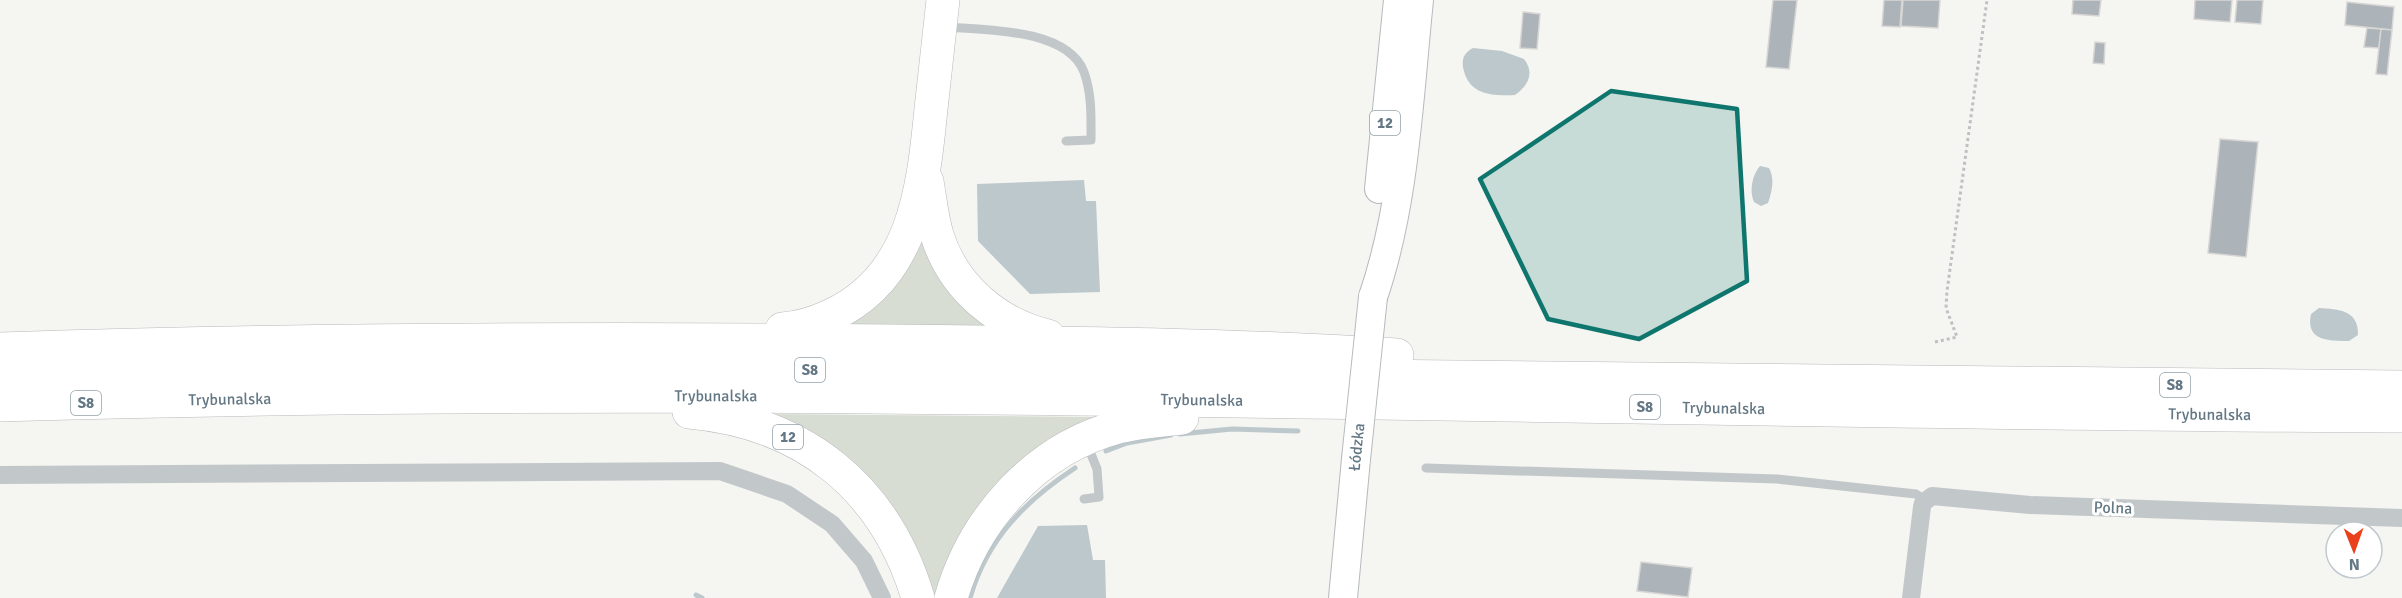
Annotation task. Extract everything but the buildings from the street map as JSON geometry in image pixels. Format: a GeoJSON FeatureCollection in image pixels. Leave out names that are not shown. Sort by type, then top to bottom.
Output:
{"type":"FeatureCollection","features":[{"type":"Feature","properties":{"kind":"highway"},"geometry":{"type":"LineString","coordinates":[[674,338],[795,328],[824,319],[849,305],[884,276],[899,252],[913,219],[925,170],[941,13]]}},
{"type":"Feature","properties":{"kind":"highway"},"geometry":{"type":"LineString","coordinates":[[925,170],[941,246],[955,272],[973,295],[998,315],[1022,328],[1039,334],[1092,344]]}},
{"type":"Feature","properties":{"kind":"highway"},"geometry":{"type":"LineString","coordinates":[[0,349],[305,341],[674,338],[1280,347],[1515,363],[1619,379]]}},
{"type":"Feature","properties":{"kind":"highway","name":"Trybunalska"},"geometry":{"type":"LineString","coordinates":[[0,377],[237,372],[644,369],[2402,387]]}},
{"type":"Feature","properties":{"kind":"highway","name":"Trybunalska"},"geometry":{"type":"LineString","coordinates":[[0,405],[173,400],[692,395],[2402,416]]}},
{"type":"Feature","properties":{"kind":"highway","name":"12"},"geometry":{"type":"LineString","coordinates":[[580,397],[642,408],[716,415],[760,425],[803,446],[839,471],[865,495],[900,549],[918,598]]}},
{"type":"Feature","properties":{"kind":"highway"},"geometry":{"type":"LineString","coordinates":[[951,598],[973,543],[992,513],[1009,493],[1031,474],[1058,453],[1085,439],[1118,427],[1147,421],[1342,403]]}},
{"type":"Feature","properties":{"kind":"main road","name":"Łódzka"},"geometry":{"type":"LineString","coordinates":[[1343,598],[1373,297],[1377,214],[1398,0]]}},
{"type":"Feature","properties":{"kind":"main road","name":"Łódzka"},"geometry":{"type":"LineString","coordinates":[[1373,297],[1386,259],[1399,184],[1419,0]]}},
{"type":"Feature","properties":{"kind":"street"},"geometry":{"type":"LineString","coordinates":[[0,475],[720,471],[787,494],[832,524],[864,561],[882,598]]}},
{"type":"Feature","properties":{"kind":"street","name":"Polna"},"geometry":{"type":"LineString","coordinates":[[1926,500],[1938,496],[2030,506],[2402,518]]}},
{"type":"Feature","properties":{"kind":"street"},"geometry":{"type":"LineString","coordinates":[[1911,598],[1922,507],[1926,500]]}},
{"type":"Feature","properties":{"kind":"lane"},"geometry":{"type":"LineString","coordinates":[[941,13],[1041,39],[1066,51],[1083,69],[1090,96],[1091,140],[1066,141]]}},
{"type":"Feature","properties":{"kind":"lane"},"geometry":{"type":"LineString","coordinates":[[1084,499],[1099,497],[1097,469],[1085,439]]}},
{"type":"Feature","properties":{"kind":"lane"},"geometry":{"type":"LineString","coordinates":[[1426,468],[1777,479],[1916,494],[1926,500]]}},
{"type":"Feature","properties":{"kind":"path"},"geometry":{"type":"LineString","coordinates":[[1935,342],[1957,337],[1946,308],[1947,291],[1987,0]]}},
{"type":"Feature","properties":{"kind":"highlighted area"},"geometry":{"type":"Polygon","coordinates":[[[1611,91],[1737,109],[1747,281],[1639,339],[1548,319],[1480,179],[1611,91]]]}},
{"type":"Feature","properties":{"kind":"shaded area"},"geometry":{"type":"Polygon","coordinates":[[[1473,48],[1502,51],[1524,59],[1529,74],[1523,88],[1515,95],[1506,95],[1489,94],[1475,88],[1466,76],[1463,67],[1463,58],[1473,48]]]}},
{"type":"Feature","properties":{"kind":"shaded area"},"geometry":{"type":"Polygon","coordinates":[[[1760,166],[1769,168],[1772,181],[1768,203],[1761,206],[1754,202],[1752,193],[1753,178],[1760,166]]]}},
{"type":"Feature","properties":{"kind":"shaded area"},"geometry":{"type":"Polygon","coordinates":[[[1084,180],[1086,201],[1096,201],[1100,292],[1030,294],[978,241],[977,184],[1084,180]]]}},
{"type":"Feature","properties":{"kind":"shaded area"},"geometry":{"type":"Polygon","coordinates":[[[922,222],[999,326],[839,329],[922,222]]]}},
{"type":"Feature","properties":{"kind":"shaded area"},"geometry":{"type":"Polygon","coordinates":[[[2319,308],[2346,312],[2355,320],[2358,335],[2349,341],[2320,338],[2312,330],[2310,323],[2311,314],[2319,308]]]}},
{"type":"Feature","properties":{"kind":"shaded area"},"geometry":{"type":"Polygon","coordinates":[[[763,414],[1094,417],[1097,423],[1057,446],[939,598],[928,598],[913,546],[763,414]]]}},
{"type":"Feature","properties":{"kind":"shaded area"},"geometry":{"type":"Polygon","coordinates":[[[1087,525],[1093,560],[1105,560],[1106,598],[997,598],[1038,526],[1087,525]]]}},
{"type":"Feature","properties":{"kind":"waterway"},"geometry":{"type":"LineString","coordinates":[[1180,434],[1232,429],[1298,431]]}},
{"type":"Feature","properties":{"kind":"waterway"},"geometry":{"type":"LineString","coordinates":[[1106,451],[1127,443],[1171,435]]}},
{"type":"Feature","properties":{"kind":"waterway"},"geometry":{"type":"LineString","coordinates":[[970,598],[987,557],[1010,523],[1040,494],[1075,468]]}},
{"type":"Feature","properties":{"kind":"waterway"},"geometry":{"type":"LineString","coordinates":[[696,595],[702,598]]}}]}
